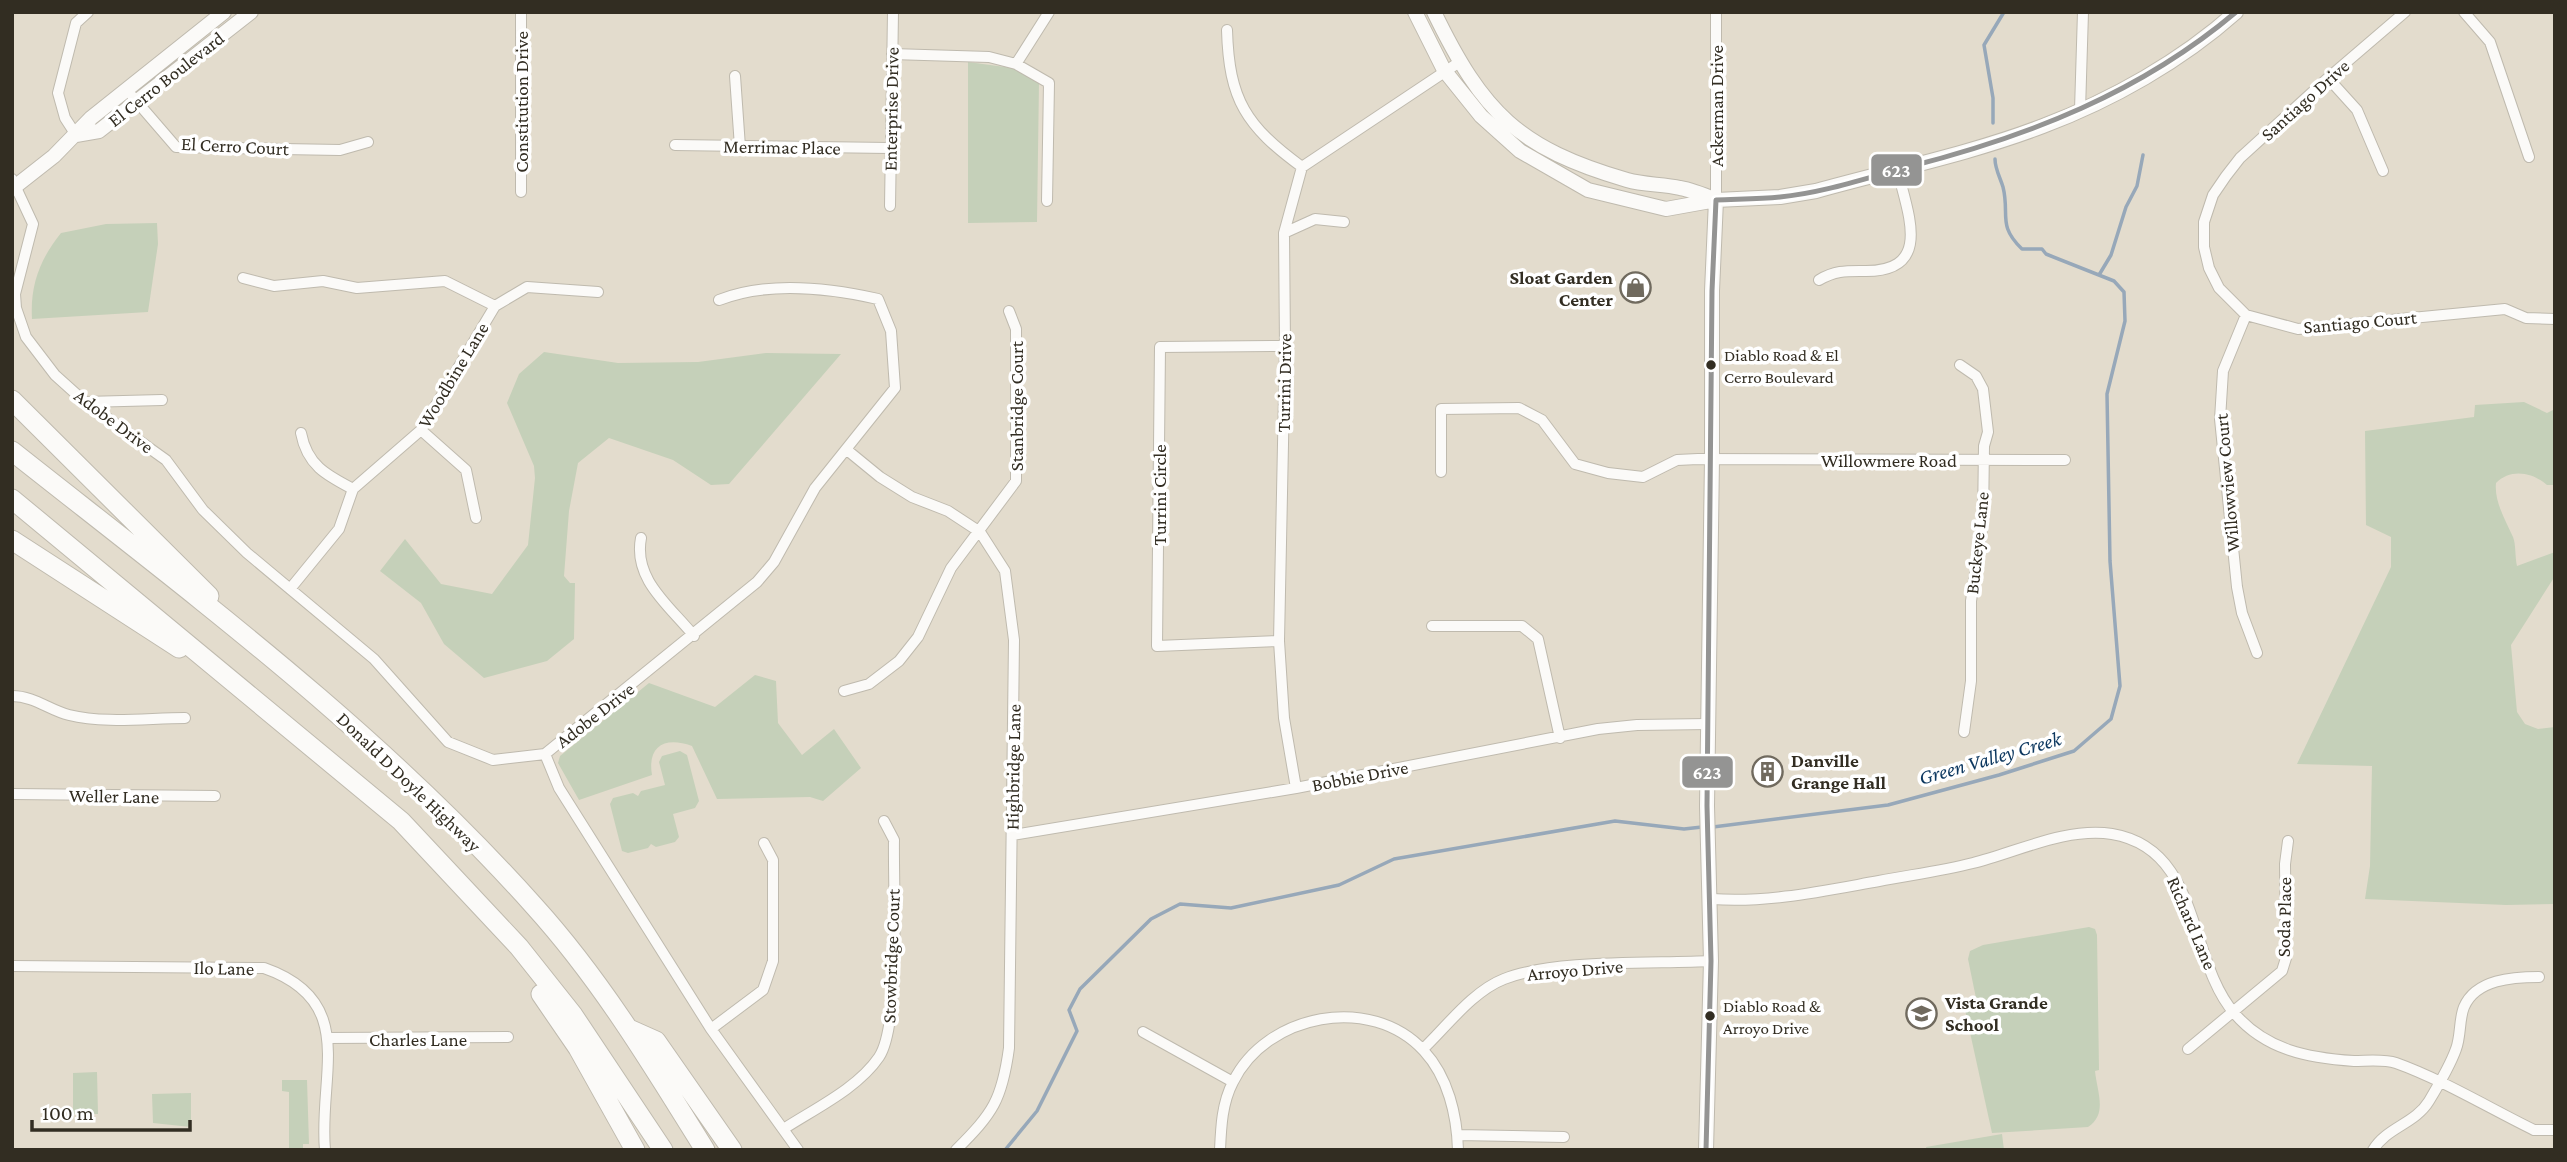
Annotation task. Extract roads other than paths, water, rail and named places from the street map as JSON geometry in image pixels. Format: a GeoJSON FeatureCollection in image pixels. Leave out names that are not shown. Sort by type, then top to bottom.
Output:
{"type":"FeatureCollection","features":[{"type":"Feature","properties":{"kind":"highway"},"geometry":{"type":"LineString","coordinates":[[12,400],[200,585],[236,629]]}},
{"type":"Feature","properties":{"kind":"highway","name":"Donald D Doyle Highway"},"geometry":{"type":"LineString","coordinates":[[12,451],[367,737],[426,795],[536,908],[629,1028],[705,1150]]}},
{"type":"Feature","properties":{"kind":"highway","name":"Donald D Doyle Highway"},"geometry":{"type":"LineString","coordinates":[[12,499],[401,821],[519,947],[573,1015],[663,1150]]}},
{"type":"Feature","properties":{"kind":"highway"},"geometry":{"type":"LineString","coordinates":[[12,540],[164,640],[216,667]]}},
{"type":"Feature","properties":{"kind":"highway"},"geometry":{"type":"LineString","coordinates":[[483,910],[504,948],[553,1010],[578,1048],[635,1150]]}},
{"type":"Feature","properties":{"kind":"highway"},"geometry":{"type":"LineString","coordinates":[[629,1028],[656,1041],[732,1150]]}},
{"type":"Feature","properties":{"kind":"street"},"geometry":{"type":"LineString","coordinates":[[76,135],[65,118],[58,93],[76,23],[88,12]]}},
{"type":"Feature","properties":{"kind":"street","name":"El Cerro Boulevard"},"geometry":{"type":"LineString","coordinates":[[14,185],[76,135],[91,118],[126,89],[224,12]]}},
{"type":"Feature","properties":{"kind":"street","name":"El Cerro Boulevard"},"geometry":{"type":"LineString","coordinates":[[76,135],[99,131],[251,12]]}},
{"type":"Feature","properties":{"kind":"street","name":"Constitution Drive"},"geometry":{"type":"LineString","coordinates":[[521,192],[522,12]]}},
{"type":"Feature","properties":{"kind":"street","name":"Enterprise Drive"},"geometry":{"type":"LineString","coordinates":[[890,206],[893,12]]}},
{"type":"Feature","properties":{"kind":"street"},"geometry":{"type":"LineString","coordinates":[[1016,64],[1049,12]]}},
{"type":"Feature","properties":{"kind":"street"},"geometry":{"type":"LineString","coordinates":[[1415,12],[1444,70],[1500,135],[1537,162],[1570,181],[1609,196],[1666,209],[1716,200],[1780,197],[1816,191],[2042,127],[2080,110],[2177,58],[2236,12]]}},
{"type":"Feature","properties":{"kind":"street"},"geometry":{"type":"LineString","coordinates":[[1434,12],[1458,62],[1484,99],[1514,130],[1580,164],[1630,181],[1682,188],[1716,200]]}},
{"type":"Feature","properties":{"kind":"street","name":"Ackerman Drive"},"geometry":{"type":"LineString","coordinates":[[1716,12],[1716,200]]}},
{"type":"Feature","properties":{"kind":"street"},"geometry":{"type":"LineString","coordinates":[[2080,110],[2083,12]]}},
{"type":"Feature","properties":{"kind":"street","name":"Santiago Drive"},"geometry":{"type":"LineString","coordinates":[[2213,195],[2240,158],[2405,12]]}},
{"type":"Feature","properties":{"kind":"street"},"geometry":{"type":"LineString","coordinates":[[2464,12],[2490,42],[2529,157]]}},
{"type":"Feature","properties":{"kind":"street"},"geometry":{"type":"LineString","coordinates":[[1227,30],[1228,68],[1239,102],[1265,140],[1302,167],[1458,62]]}},
{"type":"Feature","properties":{"kind":"street"},"geometry":{"type":"LineString","coordinates":[[892,54],[962,54],[1016,64],[1049,83],[1047,201]]}},
{"type":"Feature","properties":{"kind":"street"},"geometry":{"type":"LineString","coordinates":[[735,76],[740,146]]}},
{"type":"Feature","properties":{"kind":"street"},"geometry":{"type":"LineString","coordinates":[[2328,78],[2357,110],[2383,172]]}},
{"type":"Feature","properties":{"kind":"street","name":"El Cerro Court"},"geometry":{"type":"LineString","coordinates":[[126,89],[176,146],[340,150],[368,142]]}},
{"type":"Feature","properties":{"kind":"street","name":"Merrimac Place"},"geometry":{"type":"LineString","coordinates":[[675,145],[889,148]]}},
{"type":"Feature","properties":{"kind":"street","name":"Turrini Drive"},"geometry":{"type":"LineString","coordinates":[[1296,788],[1284,718],[1279,641],[1286,346],[1284,233],[1302,167]]}},
{"type":"Feature","properties":{"kind":"street"},"geometry":{"type":"LineString","coordinates":[[1819,280],[1834,271],[1893,268],[1906,259],[1910,243],[1909,220],[1896,168]]}},
{"type":"Feature","properties":{"kind":"street","name":"Adobe Drive"},"geometry":{"type":"LineString","coordinates":[[14,185],[33,224],[15,294],[20,324],[55,375],[85,402],[166,460],[204,510],[290,589],[374,659],[448,742],[493,760],[545,754],[694,636],[757,582],[774,562],[816,488],[895,388],[891,331],[878,299],[840,291],[743,291],[719,300]]}},
{"type":"Feature","properties":{"kind":"street","name":"Santiago Court"},"geometry":{"type":"LineString","coordinates":[[2213,195],[2204,222],[2204,247],[2209,268],[2219,288],[2246,315],[2275,325],[2298,328],[2505,309],[2526,318],[2555,319]]}},
{"type":"Feature","properties":{"kind":"street"},"geometry":{"type":"LineString","coordinates":[[1706,1150],[1712,900],[1707,806],[1713,459],[1712,291],[1716,200]]}},
{"type":"Feature","properties":{"kind":"street"},"geometry":{"type":"LineString","coordinates":[[1284,233],[1315,219],[1344,222]]}},
{"type":"Feature","properties":{"kind":"street"},"geometry":{"type":"LineString","coordinates":[[243,278],[274,286],[323,281],[357,288],[400,282],[445,281],[495,306]]}},
{"type":"Feature","properties":{"kind":"street","name":"Woodbine Lane"},"geometry":{"type":"LineString","coordinates":[[290,589],[339,529],[353,489],[421,430],[495,306],[527,287],[598,292]]}},
{"type":"Feature","properties":{"kind":"street","name":"Stanbridge Court"},"geometry":{"type":"LineString","coordinates":[[844,691],[869,684],[900,661],[918,637],[951,568],[1016,481],[1016,329],[1009,311]]}},
{"type":"Feature","properties":{"kind":"street","name":"Willowview Court"},"geometry":{"type":"LineString","coordinates":[[2246,315],[2223,371],[2220,419],[2236,587],[2242,613],[2257,653]]}},
{"type":"Feature","properties":{"kind":"street","name":"Turrini Circle"},"geometry":{"type":"LineString","coordinates":[[1279,641],[1157,646],[1160,347],[1286,346]]}},
{"type":"Feature","properties":{"kind":"street","name":"Buckeye Lane"},"geometry":{"type":"LineString","coordinates":[[1960,365],[1976,376],[1983,389],[1989,432],[1983,446],[1983,521],[1971,601],[1971,681],[1964,732]]}},
{"type":"Feature","properties":{"kind":"street"},"geometry":{"type":"LineString","coordinates":[[85,402],[162,400]]}},
{"type":"Feature","properties":{"kind":"street","name":"Willowmere Road"},"geometry":{"type":"LineString","coordinates":[[1441,472],[1441,410],[1519,408],[1542,420],[1575,464],[1608,473],[1643,477],[1677,460],[2065,460]]}},
{"type":"Feature","properties":{"kind":"street"},"geometry":{"type":"LineString","coordinates":[[421,430],[467,470],[476,518]]}},
{"type":"Feature","properties":{"kind":"street"},"geometry":{"type":"LineString","coordinates":[[301,433],[304,446],[316,467],[353,489]]}},
{"type":"Feature","properties":{"kind":"street","name":"Highbridge Lane"},"geometry":{"type":"LineString","coordinates":[[847,450],[912,497],[948,511],[980,532],[1006,571],[1014,640],[1009,1048],[998,1100],[982,1124],[956,1150]]}},
{"type":"Feature","properties":{"kind":"street"},"geometry":{"type":"LineString","coordinates":[[641,538],[638,552],[646,579],[694,636]]}},
{"type":"Feature","properties":{"kind":"street"},"geometry":{"type":"LineString","coordinates":[[1432,626],[1522,626],[1532,632],[1541,648],[1560,738]]}},
{"type":"Feature","properties":{"kind":"street"},"geometry":{"type":"LineString","coordinates":[[12,695],[27,696],[67,715],[88,718],[185,718]]}},
{"type":"Feature","properties":{"kind":"street","name":"Bobbie Drive"},"geometry":{"type":"LineString","coordinates":[[1013,835],[1296,788],[1637,725],[1709,724]]}},
{"type":"Feature","properties":{"kind":"street"},"geometry":{"type":"LineString","coordinates":[[545,754],[559,788],[711,1029],[785,1128],[798,1150]]}},
{"type":"Feature","properties":{"kind":"street","name":"Weller Lane"},"geometry":{"type":"LineString","coordinates":[[12,794],[215,796]]}},
{"type":"Feature","properties":{"kind":"street","name":"Stowbridge Court"},"geometry":{"type":"LineString","coordinates":[[785,1128],[861,1076],[878,1058],[886,1044],[892,1008],[894,840],[884,821]]}},
{"type":"Feature","properties":{"kind":"street","name":"Richard Lane"},"geometry":{"type":"LineString","coordinates":[[1712,900],[1795,896],[1970,864],[2077,834],[2115,835],[2150,851],[2167,867],[2181,887],[2209,964],[2234,1013],[2257,1034],[2284,1050],[2321,1059],[2394,1062],[2534,1130],[2555,1130]]}},
{"type":"Feature","properties":{"kind":"street","name":"Soda Place"},"geometry":{"type":"LineString","coordinates":[[2188,1049],[2282,971],[2286,958],[2285,864],[2288,841]]}},
{"type":"Feature","properties":{"kind":"street"},"geometry":{"type":"LineString","coordinates":[[711,1029],[762,990],[773,961],[773,860],[764,843]]}},
{"type":"Feature","properties":{"kind":"street","name":"Arroyo Drive"},"geometry":{"type":"LineString","coordinates":[[1423,1049],[1485,990],[1503,979],[1557,968],[1711,961]]}},
{"type":"Feature","properties":{"kind":"street","name":"Ilo Lane"},"geometry":{"type":"LineString","coordinates":[[12,966],[264,968],[298,985],[315,1001],[324,1016],[327,1038],[324,1150]]}},
{"type":"Feature","properties":{"kind":"street"},"geometry":{"type":"LineString","coordinates":[[2373,1150],[2389,1132],[2413,1119],[2428,1103],[2456,1051],[2463,1009],[2471,996],[2484,986],[2514,977],[2539,977]]}},
{"type":"Feature","properties":{"kind":"street"},"geometry":{"type":"LineString","coordinates":[[1220,1150],[1224,1105],[1233,1082],[1257,1049],[1293,1027],[1315,1019],[1355,1018],[1381,1024],[1423,1049],[1437,1067],[1450,1096],[1458,1135],[1458,1150]]}},
{"type":"Feature","properties":{"kind":"street"},"geometry":{"type":"LineString","coordinates":[[1143,1032],[1233,1082]]}},
{"type":"Feature","properties":{"kind":"street","name":"Charles Lane"},"geometry":{"type":"LineString","coordinates":[[327,1038],[508,1037]]}},
{"type":"Feature","properties":{"kind":"street"},"geometry":{"type":"LineString","coordinates":[[1458,1135],[1564,1137]]}},
{"type":"Feature","properties":{"kind":"waterway","name":"Green Valley Creek"},"geometry":{"type":"LineString","coordinates":[[1993,123],[1993,98],[1984,45],[2004,12]]}},
{"type":"Feature","properties":{"kind":"waterway"},"geometry":{"type":"LineString","coordinates":[[2099,275],[2111,255],[2126,207],[2137,186],[2143,155]]}},
{"type":"Feature","properties":{"kind":"waterway","name":"Green Valley Creek"},"geometry":{"type":"LineString","coordinates":[[1713,827],[1888,805],[1999,775],[2074,751],[2111,719],[2120,686],[2110,561],[2107,394],[2125,321],[2124,292],[2114,281],[2046,254],[2042,249],[2022,249],[2014,241],[2007,226],[2005,197],[1995,159]]}},
{"type":"Feature","properties":{"kind":"waterway","name":"Green Valley Creek"},"geometry":{"type":"LineString","coordinates":[[1005,1150],[1037,1111],[1077,1031],[1069,1010],[1080,989],[1151,919],[1180,904],[1231,908],[1339,885],[1394,859],[1615,821],[1684,829],[1702,827]]}},
{"type":"Feature","properties":{"kind":"place","name":"Sloat Garden Center"},"geometry":{"type":"Point","coordinates":[1636,288]}},
{"type":"Feature","properties":{"kind":"place","name":"Diablo Road & El Cerro Boulevard"},"geometry":{"type":"Point","coordinates":[1711,365]}},
{"type":"Feature","properties":{"kind":"place","name":"Danville Grange Hall"},"geometry":{"type":"Point","coordinates":[1768,771]}},
{"type":"Feature","properties":{"kind":"place","name":"Vista Grande School"},"geometry":{"type":"Point","coordinates":[1922,1013]}},
{"type":"Feature","properties":{"kind":"place","name":"Diablo Road & Arroyo Drive"},"geometry":{"type":"Point","coordinates":[1710,1016]}}]}
